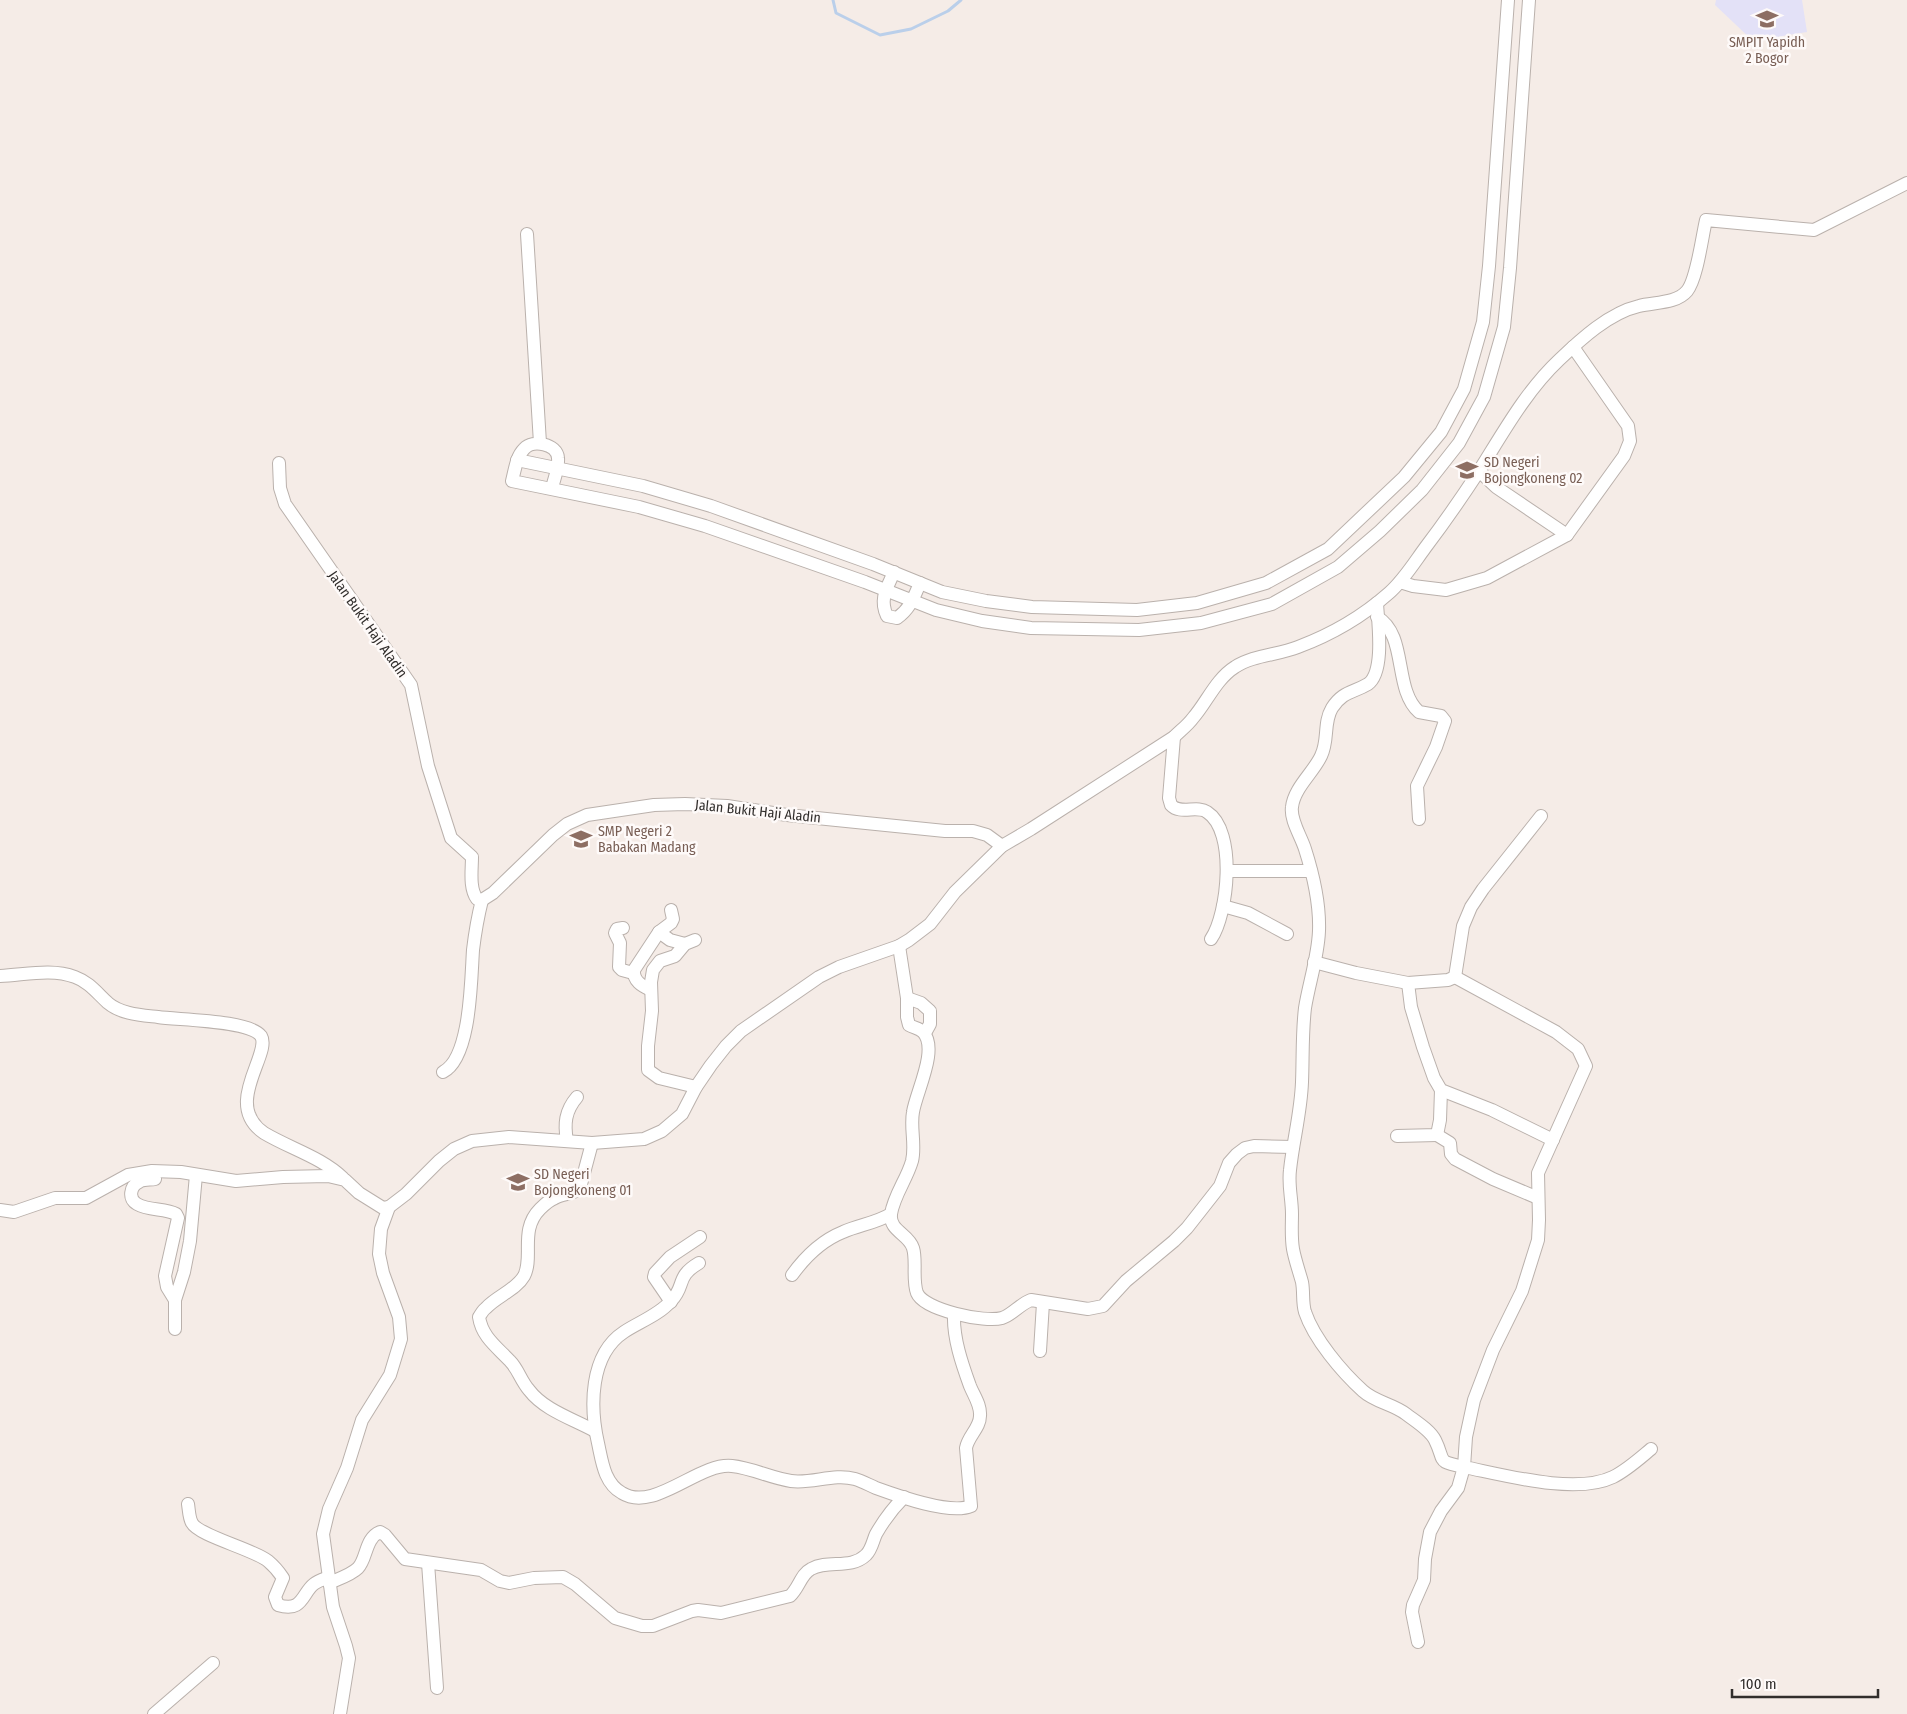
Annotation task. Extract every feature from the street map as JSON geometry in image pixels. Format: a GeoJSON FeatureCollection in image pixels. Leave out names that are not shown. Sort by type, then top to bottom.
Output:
{"type":"FeatureCollection","features":[{"type":"Feature","properties":{"kind":"street"},"geometry":{"type":"LineString","coordinates":[[517,460],[643,486],[710,506],[894,572],[942,592],[986,601],[1032,607],[1137,610],[1196,603],[1266,584],[1328,549],[1404,477],[1441,432],[1464,389],[1483,322],[1489,266],[1508,0]]}},
{"type":"Feature","properties":{"kind":"street"},"geometry":{"type":"LineString","coordinates":[[552,488],[558,456],[554,448],[540,444],[529,444],[517,460],[512,481],[639,507],[705,526],[886,590],[936,610],[982,621],[1031,628],[1138,630],[1201,623],[1272,604],[1338,567],[1380,531],[1422,490],[1459,443],[1484,397],[1504,326],[1510,268],[1529,0]]}},
{"type":"Feature","properties":{"kind":"street"},"geometry":{"type":"LineString","coordinates":[[0,976],[36,973],[65,974],[88,984],[117,1009],[130,1013],[178,1020],[234,1024],[258,1033],[262,1038],[262,1047],[251,1076],[247,1095],[250,1112],[256,1128],[277,1141],[332,1168],[359,1193],[383,1208],[389,1207],[406,1194],[439,1161],[454,1149],[472,1141],[509,1137],[592,1143],[637,1140],[653,1136],[682,1114],[696,1087],[726,1046],[741,1031],[819,977],[840,967],[899,946],[930,924],[955,892],[1002,846],[1174,737],[1193,719],[1215,688],[1233,668],[1248,661],[1300,647],[1341,626],[1377,603],[1400,582],[1479,471],[1519,409],[1544,376],[1573,348],[1601,325],[1627,309],[1676,299],[1689,289],[1706,220],[1814,230],[1907,183]]}},
{"type":"Feature","properties":{"kind":"street"},"geometry":{"type":"LineString","coordinates":[[527,234],[540,444]]}},
{"type":"Feature","properties":{"kind":"street"},"geometry":{"type":"LineString","coordinates":[[1400,582],[1413,586],[1446,590],[1487,578],[1567,535],[1624,456],[1630,441],[1628,426],[1573,348]]}},
{"type":"Feature","properties":{"kind":"street","name":"Jalan Bukit Haji Aladin"},"geometry":{"type":"LineString","coordinates":[[280,463],[280,488],[284,504],[411,685],[428,766],[451,838],[472,857],[472,881],[474,894],[477,899],[482,900],[493,893],[553,835],[567,824],[586,815],[654,805],[727,806],[787,815],[945,832],[973,831],[987,835],[1002,846]]}},
{"type":"Feature","properties":{"kind":"street"},"geometry":{"type":"LineString","coordinates":[[1479,471],[1496,487],[1567,535]]}},
{"type":"Feature","properties":{"kind":"street"},"geometry":{"type":"LineString","coordinates":[[894,572],[886,590],[882,606],[887,616],[897,618],[904,613],[913,601],[920,583]]}},
{"type":"Feature","properties":{"kind":"street"},"geometry":{"type":"LineString","coordinates":[[1377,603],[1379,636],[1376,671],[1367,684],[1346,693],[1334,705],[1326,723],[1325,747],[1300,788],[1292,806],[1294,820],[1305,848],[1311,871],[1319,921],[1319,934],[1302,1031],[1302,1082],[1289,1190],[1292,1210],[1292,1248],[1301,1282],[1305,1310],[1312,1326],[1338,1365],[1361,1390],[1369,1396],[1399,1408],[1431,1434],[1436,1441],[1441,1459],[1444,1461],[1512,1477],[1583,1485],[1613,1477],[1651,1449]]}},
{"type":"Feature","properties":{"kind":"street"},"geometry":{"type":"LineString","coordinates":[[1377,617],[1386,624],[1395,644],[1403,684],[1411,703],[1419,712],[1441,716],[1445,721],[1436,747],[1417,786],[1419,819]]}},
{"type":"Feature","properties":{"kind":"street"},"geometry":{"type":"LineString","coordinates":[[1174,737],[1169,798],[1171,805],[1177,809],[1203,810],[1208,812],[1216,821],[1223,841],[1227,871],[1223,906],[1219,925],[1211,939]]}},
{"type":"Feature","properties":{"kind":"street"},"geometry":{"type":"LineString","coordinates":[[1455,977],[1463,926],[1471,907],[1541,816]]}},
{"type":"Feature","properties":{"kind":"street"},"geometry":{"type":"LineString","coordinates":[[1227,871],[1311,871]]}},
{"type":"Feature","properties":{"kind":"street"},"geometry":{"type":"LineString","coordinates":[[443,1072],[450,1069],[461,1048],[472,984],[473,950],[478,914],[482,900]]}},
{"type":"Feature","properties":{"kind":"street"},"geometry":{"type":"LineString","coordinates":[[1223,906],[1248,913],[1287,934]]}},
{"type":"Feature","properties":{"kind":"street"},"geometry":{"type":"LineString","coordinates":[[633,973],[638,961],[659,932],[673,919],[671,910]]}},
{"type":"Feature","properties":{"kind":"street"},"geometry":{"type":"LineString","coordinates":[[624,928],[617,929],[615,933],[621,948],[619,967],[622,970],[633,973],[638,982],[651,990]]}},
{"type":"Feature","properties":{"kind":"street"},"geometry":{"type":"LineString","coordinates":[[659,932],[670,940],[690,942],[675,956],[664,958],[653,970],[648,1070],[659,1078],[696,1087]]}},
{"type":"Feature","properties":{"kind":"street"},"geometry":{"type":"LineString","coordinates":[[899,946],[909,1025],[920,1029],[924,1033],[927,1040],[928,1060],[913,1112],[912,1160],[899,1189],[891,1214],[894,1226],[913,1248],[914,1276],[919,1296],[924,1301],[954,1314],[988,1319],[1003,1318],[1031,1300],[1088,1309],[1103,1306],[1126,1281],[1187,1228],[1220,1186],[1229,1163],[1237,1154],[1245,1148],[1254,1146],[1293,1147]]}},
{"type":"Feature","properties":{"kind":"street"},"geometry":{"type":"LineString","coordinates":[[1314,962],[1356,973],[1408,983],[1448,980],[1455,977]]}},
{"type":"Feature","properties":{"kind":"street"},"geometry":{"type":"LineString","coordinates":[[1418,1642],[1412,1612],[1413,1604],[1424,1580],[1425,1559],[1430,1532],[1441,1511],[1458,1488],[1464,1467],[1466,1437],[1474,1400],[1493,1350],[1522,1291],[1539,1233],[1538,1172],[1586,1066],[1578,1049],[1556,1032],[1455,977]]}},
{"type":"Feature","properties":{"kind":"street"},"geometry":{"type":"LineString","coordinates":[[1408,983],[1411,1007],[1420,1039],[1440,1090],[1440,1120],[1437,1135]]}},
{"type":"Feature","properties":{"kind":"street"},"geometry":{"type":"LineString","coordinates":[[907,998],[921,1003],[930,1011],[930,1024],[924,1033]]}},
{"type":"Feature","properties":{"kind":"street"},"geometry":{"type":"LineString","coordinates":[[1440,1090],[1492,1110],[1553,1140]]}},
{"type":"Feature","properties":{"kind":"street"},"geometry":{"type":"LineString","coordinates":[[567,1142],[565,1119],[576,1097]]}},
{"type":"Feature","properties":{"kind":"street"},"geometry":{"type":"LineString","coordinates":[[1397,1136],[1437,1135],[1450,1143],[1451,1154],[1455,1159],[1493,1179],[1538,1198]]}},
{"type":"Feature","properties":{"kind":"street"},"geometry":{"type":"LineString","coordinates":[[592,1143],[580,1188],[547,1203],[538,1211],[532,1221],[528,1236],[527,1268],[524,1277],[486,1307],[479,1317],[480,1325],[488,1338],[516,1368],[528,1390],[536,1398],[595,1431]]}},
{"type":"Feature","properties":{"kind":"street"},"geometry":{"type":"LineString","coordinates":[[0,1210],[14,1212],[56,1198],[86,1198],[128,1175],[152,1171],[175,1172],[236,1181],[308,1175],[328,1176],[344,1180]]}},
{"type":"Feature","properties":{"kind":"street"},"geometry":{"type":"LineString","coordinates":[[175,1172],[166,1178],[141,1180],[132,1187],[131,1196],[133,1201],[141,1206],[176,1214],[178,1218],[165,1276],[167,1287],[175,1300]]}},
{"type":"Feature","properties":{"kind":"street"},"geometry":{"type":"LineString","coordinates":[[175,1329],[175,1300],[184,1272],[190,1241],[196,1175]]}},
{"type":"Feature","properties":{"kind":"street"},"geometry":{"type":"LineString","coordinates":[[340,1714],[349,1658],[333,1607],[323,1534],[324,1525],[347,1468],[362,1420],[390,1375],[401,1339],[399,1317],[382,1273],[379,1254],[381,1229],[389,1207]]}},
{"type":"Feature","properties":{"kind":"street"},"geometry":{"type":"LineString","coordinates":[[792,1275],[807,1256],[842,1232],[883,1219],[891,1214]]}},
{"type":"Feature","properties":{"kind":"street"},"geometry":{"type":"LineString","coordinates":[[671,1302],[654,1277],[655,1273],[670,1257],[700,1237]]}},
{"type":"Feature","properties":{"kind":"street"},"geometry":{"type":"LineString","coordinates":[[699,1263],[683,1275],[679,1291],[671,1302],[622,1333],[611,1345],[597,1367],[593,1401],[595,1431],[604,1470],[611,1484],[623,1494],[632,1497],[642,1497],[665,1491],[708,1470],[727,1466],[791,1481],[816,1481],[834,1478],[854,1479],[904,1497],[954,1509],[971,1506],[966,1448],[979,1423],[980,1415],[957,1341],[954,1314]]}},
{"type":"Feature","properties":{"kind":"street"},"geometry":{"type":"LineString","coordinates":[[1040,1351],[1043,1303]]}},
{"type":"Feature","properties":{"kind":"street"},"geometry":{"type":"LineString","coordinates":[[188,1504],[194,1526],[257,1554],[267,1560],[277,1570],[283,1578],[275,1597],[278,1605],[298,1603],[304,1599],[315,1583],[329,1580],[358,1568],[367,1547],[378,1532],[385,1535],[405,1559],[481,1570],[500,1582],[509,1583],[534,1578],[563,1577],[575,1584],[614,1618],[642,1626],[653,1626],[692,1611],[721,1613],[790,1596],[798,1588],[806,1572],[810,1569],[856,1562],[867,1554],[884,1520],[904,1497]]}},
{"type":"Feature","properties":{"kind":"street"},"geometry":{"type":"LineString","coordinates":[[428,1563],[437,1688]]}},
{"type":"Feature","properties":{"kind":"street"},"geometry":{"type":"LineString","coordinates":[[154,1714],[213,1663]]}},
{"type":"Feature","properties":{"kind":"shaded area","name":"SMPIT Yapidh 2 Bogor"},"geometry":{"type":"Polygon","coordinates":[[[1716,0],[1802,0],[1807,32],[1753,41],[1715,5],[1716,0]]]}},
{"type":"Feature","properties":{"kind":"waterway"},"geometry":{"type":"LineString","coordinates":[[833,0],[836,13],[880,35],[911,29],[948,11],[961,0]]}},
{"type":"Feature","properties":{"kind":"place","name":"SMPIT Yapidh 2 Bogor"},"geometry":{"type":"Point","coordinates":[1767,19]}},
{"type":"Feature","properties":{"kind":"place","name":"SD Negeri Bojongkoneng 02"},"geometry":{"type":"Point","coordinates":[1467,470]}},
{"type":"Feature","properties":{"kind":"place","name":"SMP Negeri 2 Babakan Madang"},"geometry":{"type":"Point","coordinates":[581,839]}},
{"type":"Feature","properties":{"kind":"place","name":"SD Negeri Bojongkoneng 01"},"geometry":{"type":"Point","coordinates":[518,1182]}}]}
